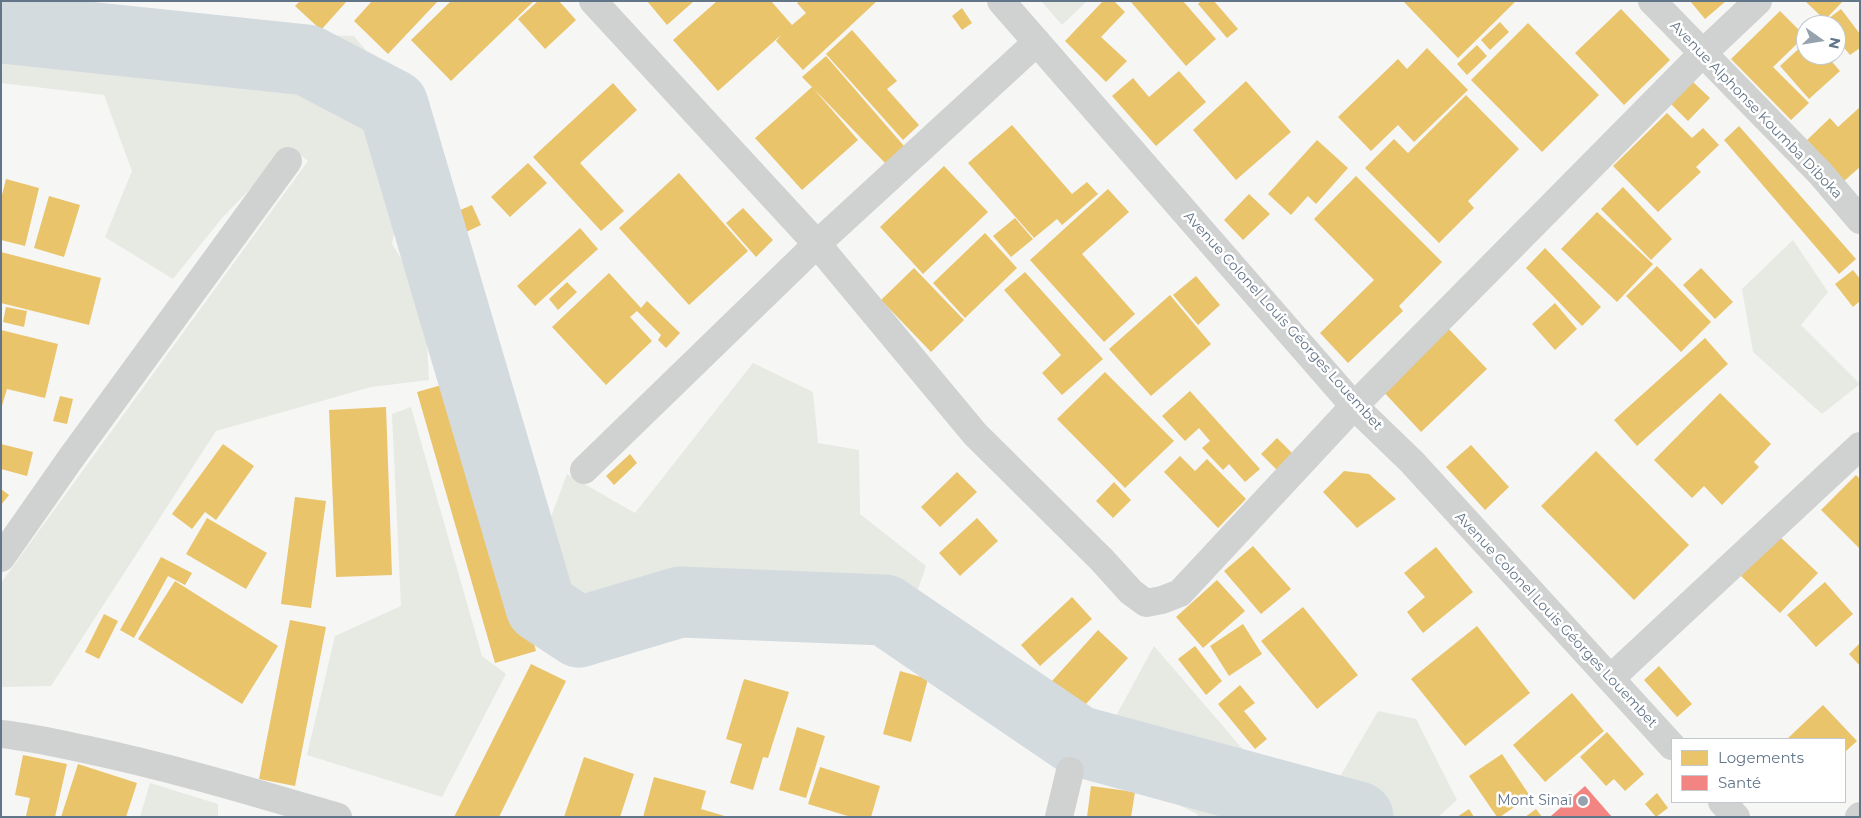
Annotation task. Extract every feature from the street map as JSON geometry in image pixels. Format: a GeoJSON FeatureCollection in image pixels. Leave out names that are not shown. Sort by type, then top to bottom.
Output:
{"type":"FeatureCollection","features":[{"type":"Feature","properties":{"kind":"street"},"geometry":{"type":"LineString","coordinates":[[593,1],[817,244],[975,434],[1102,560],[1131,592],[1146,603],[1162,600],[1180,593],[1354,406],[1702,54],[1758,1]]}},
{"type":"Feature","properties":{"kind":"street","name":"Avenue Colonel Louis Géorges Louembet"},"geometry":{"type":"LineString","coordinates":[[1001,1],[1354,406],[1412,462],[1671,745]]}},
{"type":"Feature","properties":{"kind":"street","name":"Avenue Alphonse Koumba Diboka"},"geometry":{"type":"LineString","coordinates":[[1652,1],[1820,173],[1860,220]]}},
{"type":"Feature","properties":{"kind":"street"},"geometry":{"type":"LineString","coordinates":[[584,470],[817,244],[1037,42]]}},
{"type":"Feature","properties":{"kind":"street"},"geometry":{"type":"LineString","coordinates":[[1,558],[71,458],[288,162]]}},
{"type":"Feature","properties":{"kind":"street"},"geometry":{"type":"LineString","coordinates":[[1611,678],[1860,446]]}},
{"type":"Feature","properties":{"kind":"street"},"geometry":{"type":"LineString","coordinates":[[1,734],[20,736],[141,761],[196,775],[338,817]]}},
{"type":"Feature","properties":{"kind":"street"},"geometry":{"type":"LineString","coordinates":[[1059,817],[1070,771]]}},
{"type":"Feature","properties":{"kind":"street"},"geometry":{"type":"LineString","coordinates":[[1723,803],[1736,817]]}},
{"type":"Feature","properties":{"kind":"shaded area"},"geometry":{"type":"Polygon","coordinates":[[[43,1],[71,1],[236,33],[354,36],[406,99],[400,203],[392,244],[424,296],[429,380],[371,387],[216,431],[51,686],[1,687],[1,583],[308,161],[291,147],[222,218],[173,279],[105,237],[132,171],[104,95],[1,83],[1,9],[43,1]]]}},
{"type":"Feature","properties":{"kind":"shaded area"},"geometry":{"type":"Polygon","coordinates":[[[1041,1],[1087,1],[1062,25],[1041,1]]]}},
{"type":"Feature","properties":{"kind":"shaded area"},"geometry":{"type":"Polygon","coordinates":[[[1793,240],[1828,292],[1801,325],[1860,384],[1822,414],[1753,352],[1742,289],[1793,240]]]}},
{"type":"Feature","properties":{"kind":"shaded area"},"geometry":{"type":"Polygon","coordinates":[[[753,363],[813,392],[818,443],[859,450],[860,514],[926,566],[916,595],[829,579],[709,579],[595,617],[541,544],[567,474],[635,513],[753,363]]]}},
{"type":"Feature","properties":{"kind":"shaded area"},"geometry":{"type":"Polygon","coordinates":[[[411,407],[482,656],[506,674],[442,797],[307,755],[335,636],[401,606],[392,414],[411,407]]]}},
{"type":"Feature","properties":{"kind":"shaded area"},"geometry":{"type":"Polygon","coordinates":[[[1154,646],[1265,775],[1296,787],[1341,775],[1378,711],[1416,719],[1457,800],[1438,817],[1199,817],[1197,814],[1091,762],[1154,646]]]}},
{"type":"Feature","properties":{"kind":"shaded area"},"geometry":{"type":"Polygon","coordinates":[[[150,783],[218,804],[218,817],[140,817],[150,783]]]}},
{"type":"Feature","properties":{"kind":"building: Logements"},"geometry":{"type":"Polygon","coordinates":[[[300,1],[347,1],[321,30],[295,6],[300,1]]]}},
{"type":"Feature","properties":{"kind":"building: Logements"},"geometry":{"type":"Polygon","coordinates":[[[372,1],[438,1],[388,54],[354,21],[372,1]]]}},
{"type":"Feature","properties":{"kind":"building: Logements"},"geometry":{"type":"Polygon","coordinates":[[[451,1],[534,1],[451,81],[411,40],[451,1]]]}},
{"type":"Feature","properties":{"kind":"building: Logements"},"geometry":{"type":"Polygon","coordinates":[[[538,1],[559,1],[576,20],[545,49],[518,19],[538,1]]]}},
{"type":"Feature","properties":{"kind":"building: Logements"},"geometry":{"type":"Polygon","coordinates":[[[647,1],[694,1],[667,25],[647,1]]]}},
{"type":"Feature","properties":{"kind":"building: Logements"},"geometry":{"type":"Polygon","coordinates":[[[717,1],[771,1],[792,25],[806,13],[797,3],[800,1],[877,1],[803,70],[776,41],[781,35],[718,91],[673,40],[717,1]]]}},
{"type":"Feature","properties":{"kind":"building: Logements"},"geometry":{"type":"Polygon","coordinates":[[[1103,1],[1114,1],[1125,12],[1101,37],[1127,61],[1106,82],[1065,41],[1103,1]]]}},
{"type":"Feature","properties":{"kind":"building: Logements"},"geometry":{"type":"Polygon","coordinates":[[[1183,1],[1216,39],[1186,66],[1131,2],[1183,1]]]}},
{"type":"Feature","properties":{"kind":"building: Logements"},"geometry":{"type":"Polygon","coordinates":[[[1201,1],[1214,1],[1238,29],[1227,38],[1198,4],[1201,1]]]}},
{"type":"Feature","properties":{"kind":"building: Logements"},"geometry":{"type":"Polygon","coordinates":[[[1403,1],[1516,1],[1458,58],[1403,1]]]}},
{"type":"Feature","properties":{"kind":"building: Logements"},"geometry":{"type":"Polygon","coordinates":[[[1690,1],[1726,1],[1705,19],[1690,1]]]}},
{"type":"Feature","properties":{"kind":"building: Logements"},"geometry":{"type":"Polygon","coordinates":[[[1805,1],[1843,1],[1830,15],[1820,15],[1805,1]]]}},
{"type":"Feature","properties":{"kind":"building: Logements"},"geometry":{"type":"Polygon","coordinates":[[[962,8],[972,23],[962,30],[952,16],[962,8]]]}},
{"type":"Feature","properties":{"kind":"building: Logements"},"geometry":{"type":"Polygon","coordinates":[[[1621,9],[1670,60],[1624,105],[1575,53],[1621,9]]]}},
{"type":"Feature","properties":{"kind":"building: Logements"},"geometry":{"type":"Polygon","coordinates":[[[1841,9],[1846,15],[1833,15],[1841,9]]]}},
{"type":"Feature","properties":{"kind":"building: Logements"},"geometry":{"type":"Polygon","coordinates":[[[1780,11],[1796,27],[1796,45],[1773,67],[1809,103],[1791,120],[1731,59],[1780,11]]]}},
{"type":"Feature","properties":{"kind":"building: Logements"},"geometry":{"type":"Polygon","coordinates":[[[1846,16],[1860,34],[1860,48],[1850,55],[1846,50],[1846,16]]]}},
{"type":"Feature","properties":{"kind":"building: Logements"},"geometry":{"type":"Polygon","coordinates":[[[1500,22],[1509,32],[1490,50],[1481,40],[1500,22]]]}},
{"type":"Feature","properties":{"kind":"building: Logements"},"geometry":{"type":"Polygon","coordinates":[[[1528,23],[1599,95],[1542,152],[1471,80],[1528,23]]]}},
{"type":"Feature","properties":{"kind":"building: Logements"},"geometry":{"type":"Polygon","coordinates":[[[852,30],[897,81],[887,89],[919,125],[903,140],[826,54],[852,30]]]}},
{"type":"Feature","properties":{"kind":"building: Logements"},"geometry":{"type":"Polygon","coordinates":[[[1477,45],[1487,56],[1467,75],[1457,64],[1477,45]]]}},
{"type":"Feature","properties":{"kind":"building: Logements"},"geometry":{"type":"Polygon","coordinates":[[[1427,48],[1468,90],[1414,142],[1398,125],[1371,151],[1338,117],[1398,59],[1407,69],[1427,48]]]}},
{"type":"Feature","properties":{"kind":"building: Logements"},"geometry":{"type":"Polygon","coordinates":[[[1796,51],[1796,65],[1835,65],[1840,71],[1809,99],[1780,66],[1796,51]]]}},
{"type":"Feature","properties":{"kind":"building: Logements"},"geometry":{"type":"Polygon","coordinates":[[[826,56],[904,146],[886,164],[813,88],[858,140],[802,190],[755,138],[812,87],[802,77],[826,56]]]}},
{"type":"Feature","properties":{"kind":"building: Logements"},"geometry":{"type":"Polygon","coordinates":[[[1179,71],[1206,102],[1156,146],[1112,96],[1133,78],[1149,97],[1179,71]]]}},
{"type":"Feature","properties":{"kind":"building: Logements"},"geometry":{"type":"Polygon","coordinates":[[[1246,81],[1291,132],[1236,180],[1193,130],[1246,81]]]}},
{"type":"Feature","properties":{"kind":"building: Logements"},"geometry":{"type":"Polygon","coordinates":[[[1692,81],[1710,98],[1688,121],[1671,104],[1692,81]]]}},
{"type":"Feature","properties":{"kind":"building: Logements"},"geometry":{"type":"Polygon","coordinates":[[[613,83],[637,110],[580,163],[624,211],[601,231],[533,157],[613,83]]]}},
{"type":"Feature","properties":{"kind":"building: Logements"},"geometry":{"type":"Polygon","coordinates":[[[1466,95],[1519,149],[1468,201],[1474,208],[1439,243],[1365,168],[1394,139],[1408,153],[1466,95]]]}},
{"type":"Feature","properties":{"kind":"building: Logements"},"geometry":{"type":"Polygon","coordinates":[[[1860,107],[1860,167],[1844,181],[1807,140],[1830,118],[1838,127],[1860,107]]]}},
{"type":"Feature","properties":{"kind":"building: Logements"},"geometry":{"type":"Polygon","coordinates":[[[1667,113],[1692,138],[1703,128],[1719,145],[1696,167],[1701,172],[1658,212],[1613,166],[1667,113]]]}},
{"type":"Feature","properties":{"kind":"building: Logements"},"geometry":{"type":"Polygon","coordinates":[[[1012,125],[1072,194],[1087,182],[1098,194],[1062,225],[1057,219],[1034,238],[968,163],[1012,125]]]}},
{"type":"Feature","properties":{"kind":"building: Logements"},"geometry":{"type":"Polygon","coordinates":[[[1739,126],[1856,259],[1839,274],[1724,140],[1739,126]]]}},
{"type":"Feature","properties":{"kind":"building: Logements"},"geometry":{"type":"Polygon","coordinates":[[[1317,140],[1348,168],[1316,204],[1308,196],[1291,215],[1268,194],[1317,140]]]}},
{"type":"Feature","properties":{"kind":"building: Logements"},"geometry":{"type":"Polygon","coordinates":[[[528,163],[547,183],[510,217],[491,197],[528,163]]]}},
{"type":"Feature","properties":{"kind":"building: Logements"},"geometry":{"type":"Polygon","coordinates":[[[944,166],[988,212],[923,274],[880,227],[944,166]]]}},
{"type":"Feature","properties":{"kind":"building: Logements"},"geometry":{"type":"Polygon","coordinates":[[[679,173],[748,251],[689,305],[619,228],[679,173]]]}},
{"type":"Feature","properties":{"kind":"building: Logements"},"geometry":{"type":"Polygon","coordinates":[[[1356,176],[1442,262],[1399,306],[1403,311],[1348,363],[1320,333],[1374,280],[1314,219],[1356,176]]]}},
{"type":"Feature","properties":{"kind":"building: Logements"},"geometry":{"type":"Polygon","coordinates":[[[6,179],[39,188],[25,246],[1,240],[1,199],[6,179]]]}},
{"type":"Feature","properties":{"kind":"building: Logements"},"geometry":{"type":"Polygon","coordinates":[[[1623,187],[1672,239],[1651,260],[1601,209],[1623,187]]]}},
{"type":"Feature","properties":{"kind":"building: Logements"},"geometry":{"type":"Polygon","coordinates":[[[1108,189],[1129,212],[1082,254],[1135,314],[1104,342],[1030,260],[1108,189]]]}},
{"type":"Feature","properties":{"kind":"building: Logements"},"geometry":{"type":"Polygon","coordinates":[[[1249,194],[1270,214],[1243,240],[1224,220],[1249,194]]]}},
{"type":"Feature","properties":{"kind":"building: Logements"},"geometry":{"type":"Polygon","coordinates":[[[49,196],[80,205],[64,257],[34,248],[49,196]]]}},
{"type":"Feature","properties":{"kind":"building: Logements"},"geometry":{"type":"Polygon","coordinates":[[[472,205],[481,225],[466,232],[458,211],[472,205]]]}},
{"type":"Feature","properties":{"kind":"building: Logements"},"geometry":{"type":"Polygon","coordinates":[[[743,208],[773,240],[756,257],[726,223],[743,208]]]}},
{"type":"Feature","properties":{"kind":"building: Logements"},"geometry":{"type":"Polygon","coordinates":[[[1597,212],[1653,264],[1617,302],[1561,249],[1597,212]]]}},
{"type":"Feature","properties":{"kind":"building: Logements"},"geometry":{"type":"Polygon","coordinates":[[[1015,218],[1033,239],[1011,257],[993,236],[1015,218]]]}},
{"type":"Feature","properties":{"kind":"building: Logements"},"geometry":{"type":"Polygon","coordinates":[[[580,228],[598,249],[535,306],[517,286],[580,228]]]}},
{"type":"Feature","properties":{"kind":"building: Logements"},"geometry":{"type":"Polygon","coordinates":[[[985,233],[1017,268],[965,318],[933,283],[985,233]]]}},
{"type":"Feature","properties":{"kind":"building: Logements"},"geometry":{"type":"Polygon","coordinates":[[[1545,248],[1601,307],[1582,326],[1526,268],[1545,248]]]}},
{"type":"Feature","properties":{"kind":"building: Logements"},"geometry":{"type":"Polygon","coordinates":[[[1,252],[101,278],[89,325],[1,303],[1,252]]]}},
{"type":"Feature","properties":{"kind":"building: Logements"},"geometry":{"type":"Polygon","coordinates":[[[1657,266],[1711,322],[1681,352],[1626,296],[1657,266]]]}},
{"type":"Feature","properties":{"kind":"building: Logements"},"geometry":{"type":"Polygon","coordinates":[[[914,268],[964,320],[931,352],[881,300],[914,268]]]}},
{"type":"Feature","properties":{"kind":"building: Logements"},"geometry":{"type":"Polygon","coordinates":[[[1701,268],[1733,302],[1715,319],[1683,285],[1701,268]]]}},
{"type":"Feature","properties":{"kind":"building: Logements"},"geometry":{"type":"Polygon","coordinates":[[[1853,270],[1860,279],[1860,301],[1853,307],[1835,284],[1853,270]]]}},
{"type":"Feature","properties":{"kind":"building: Logements"},"geometry":{"type":"Polygon","coordinates":[[[1025,272],[1103,359],[1062,395],[1042,373],[1061,355],[1004,290],[1025,272]]]}},
{"type":"Feature","properties":{"kind":"building: Logements"},"geometry":{"type":"Polygon","coordinates":[[[609,273],[641,308],[647,301],[680,333],[666,348],[658,340],[661,335],[637,311],[630,317],[652,341],[606,385],[552,327],[609,273]]]}},
{"type":"Feature","properties":{"kind":"building: Logements"},"geometry":{"type":"Polygon","coordinates":[[[1196,276],[1220,305],[1198,325],[1173,295],[1196,276]]]}},
{"type":"Feature","properties":{"kind":"building: Logements"},"geometry":{"type":"Polygon","coordinates":[[[567,282],[577,292],[558,310],[549,299],[567,282]]]}},
{"type":"Feature","properties":{"kind":"building: Logements"},"geometry":{"type":"Polygon","coordinates":[[[1170,295],[1211,344],[1151,396],[1109,349],[1170,295]]]}},
{"type":"Feature","properties":{"kind":"building: Logements"},"geometry":{"type":"Polygon","coordinates":[[[1555,303],[1577,329],[1555,350],[1532,324],[1555,303]]]}},
{"type":"Feature","properties":{"kind":"building: Logements"},"geometry":{"type":"Polygon","coordinates":[[[6,307],[27,311],[24,327],[3,322],[6,307]]]}},
{"type":"Feature","properties":{"kind":"building: Logements"},"geometry":{"type":"Polygon","coordinates":[[[1445,325],[1487,369],[1421,432],[1380,388],[1445,325]]]}},
{"type":"Feature","properties":{"kind":"building: Logements"},"geometry":{"type":"Polygon","coordinates":[[[1,330],[58,344],[45,398],[7,389],[1,409],[1,330]]]}},
{"type":"Feature","properties":{"kind":"building: Logements"},"geometry":{"type":"Polygon","coordinates":[[[1705,338],[1728,364],[1637,446],[1614,420],[1705,338]]]}},
{"type":"Feature","properties":{"kind":"building: Logements"},"geometry":{"type":"Polygon","coordinates":[[[1105,372],[1174,441],[1125,488],[1057,419],[1105,372]]]}},
{"type":"Feature","properties":{"kind":"building: Logements"},"geometry":{"type":"Polygon","coordinates":[[[459,380],[536,651],[495,663],[417,392],[459,380]]]}},
{"type":"Feature","properties":{"kind":"building: Logements"},"geometry":{"type":"Polygon","coordinates":[[[1190,391],[1260,469],[1245,482],[1229,464],[1223,470],[1202,448],[1210,441],[1199,428],[1185,441],[1162,416],[1190,391]]]}},
{"type":"Feature","properties":{"kind":"building: Logements"},"geometry":{"type":"Polygon","coordinates":[[[1720,393],[1771,444],[1754,462],[1759,467],[1722,505],[1704,486],[1692,498],[1654,460],[1720,393]]]}},
{"type":"Feature","properties":{"kind":"building: Logements"},"geometry":{"type":"Polygon","coordinates":[[[60,396],[73,399],[67,424],[53,421],[60,396]]]}},
{"type":"Feature","properties":{"kind":"building: Logements"},"geometry":{"type":"Polygon","coordinates":[[[386,407],[392,575],[336,577],[329,410],[386,407]]]}},
{"type":"Feature","properties":{"kind":"building: Logements"},"geometry":{"type":"Polygon","coordinates":[[[1277,438],[1293,454],[1277,470],[1261,454],[1277,438]]]}},
{"type":"Feature","properties":{"kind":"building: Logements"},"geometry":{"type":"Polygon","coordinates":[[[1,444],[33,452],[27,476],[1,469],[1,444]]]}},
{"type":"Feature","properties":{"kind":"building: Logements"},"geometry":{"type":"Polygon","coordinates":[[[223,444],[254,466],[216,520],[205,512],[192,529],[172,514],[223,444]]]}},
{"type":"Feature","properties":{"kind":"building: Logements"},"geometry":{"type":"Polygon","coordinates":[[[1471,445],[1509,487],[1485,510],[1446,467],[1471,445]]]}},
{"type":"Feature","properties":{"kind":"building: Logements"},"geometry":{"type":"Polygon","coordinates":[[[1596,451],[1689,545],[1634,600],[1541,506],[1596,451]]]}},
{"type":"Feature","properties":{"kind":"building: Logements"},"geometry":{"type":"Polygon","coordinates":[[[630,454],[637,463],[614,485],[606,476],[630,454]]]}},
{"type":"Feature","properties":{"kind":"building: Logements"},"geometry":{"type":"Polygon","coordinates":[[[1180,456],[1195,471],[1207,459],[1246,499],[1218,528],[1164,472],[1180,456]]]}},
{"type":"Feature","properties":{"kind":"building: Logements"},"geometry":{"type":"Polygon","coordinates":[[[1344,471],[1369,474],[1396,499],[1357,528],[1323,492],[1344,471]]]}},
{"type":"Feature","properties":{"kind":"building: Logements"},"geometry":{"type":"Polygon","coordinates":[[[957,472],[977,492],[940,527],[921,507],[957,472]]]}},
{"type":"Feature","properties":{"kind":"building: Logements"},"geometry":{"type":"Polygon","coordinates":[[[1856,475],[1860,479],[1860,549],[1821,510],[1856,475]]]}},
{"type":"Feature","properties":{"kind":"building: Logements"},"geometry":{"type":"Polygon","coordinates":[[[1114,482],[1131,500],[1113,518],[1096,501],[1114,482]]]}},
{"type":"Feature","properties":{"kind":"building: Logements"},"geometry":{"type":"Polygon","coordinates":[[[1,489],[9,495],[1,505],[1,489]]]}},
{"type":"Feature","properties":{"kind":"building: Logements"},"geometry":{"type":"Polygon","coordinates":[[[295,497],[326,501],[311,608],[281,604],[295,497]]]}},
{"type":"Feature","properties":{"kind":"building: Logements"},"geometry":{"type":"Polygon","coordinates":[[[207,518],[267,553],[246,589],[186,554],[207,518]]]}},
{"type":"Feature","properties":{"kind":"building: Logements"},"geometry":{"type":"Polygon","coordinates":[[[977,518],[998,541],[960,576],[939,553],[977,518]]]}},
{"type":"Feature","properties":{"kind":"building: Logements"},"geometry":{"type":"Polygon","coordinates":[[[1778,535],[1818,573],[1780,613],[1741,576],[1778,535]]]}},
{"type":"Feature","properties":{"kind":"building: Logements"},"geometry":{"type":"Polygon","coordinates":[[[1253,546],[1291,589],[1261,614],[1224,571],[1253,546]]]}},
{"type":"Feature","properties":{"kind":"building: Logements"},"geometry":{"type":"Polygon","coordinates":[[[1436,547],[1473,592],[1423,633],[1407,612],[1425,597],[1404,573],[1436,547]]]}},
{"type":"Feature","properties":{"kind":"building: Logements"},"geometry":{"type":"Polygon","coordinates":[[[161,557],[192,573],[185,585],[168,576],[134,638],[120,630],[161,557]]]}},
{"type":"Feature","properties":{"kind":"building: Logements"},"geometry":{"type":"Polygon","coordinates":[[[1217,580],[1245,611],[1203,648],[1176,617],[1217,580]]]}},
{"type":"Feature","properties":{"kind":"building: Logements"},"geometry":{"type":"Polygon","coordinates":[[[175,581],[278,646],[242,704],[138,639],[175,581]]]}},
{"type":"Feature","properties":{"kind":"building: Logements"},"geometry":{"type":"Polygon","coordinates":[[[1825,582],[1853,614],[1816,647],[1787,615],[1825,582]]]}},
{"type":"Feature","properties":{"kind":"building: Logements"},"geometry":{"type":"Polygon","coordinates":[[[1072,597],[1092,619],[1040,666],[1021,645],[1072,597]]]}},
{"type":"Feature","properties":{"kind":"building: Logements"},"geometry":{"type":"Polygon","coordinates":[[[1303,607],[1358,675],[1317,709],[1261,641],[1303,607]]]}},
{"type":"Feature","properties":{"kind":"building: Logements"},"geometry":{"type":"Polygon","coordinates":[[[104,614],[118,621],[99,659],[85,652],[104,614]]]}},
{"type":"Feature","properties":{"kind":"building: Logements"},"geometry":{"type":"Polygon","coordinates":[[[290,620],[326,627],[295,786],[259,779],[290,620]]]}},
{"type":"Feature","properties":{"kind":"building: Logements"},"geometry":{"type":"Polygon","coordinates":[[[1243,624],[1262,654],[1229,676],[1210,646],[1243,624]]]}},
{"type":"Feature","properties":{"kind":"building: Logements"},"geometry":{"type":"Polygon","coordinates":[[[1477,626],[1530,693],[1465,746],[1411,679],[1477,626]]]}},
{"type":"Feature","properties":{"kind":"building: Logements"},"geometry":{"type":"Polygon","coordinates":[[[1098,630],[1128,658],[1064,728],[1034,701],[1098,630]]]}},
{"type":"Feature","properties":{"kind":"building: Logements"},"geometry":{"type":"Polygon","coordinates":[[[1860,643],[1860,666],[1849,654],[1860,643]]]}},
{"type":"Feature","properties":{"kind":"building: Logements"},"geometry":{"type":"Polygon","coordinates":[[[1195,646],[1222,681],[1206,695],[1178,659],[1195,646]]]}},
{"type":"Feature","properties":{"kind":"building: Logements"},"geometry":{"type":"Polygon","coordinates":[[[531,664],[566,681],[499,817],[454,817],[531,664]]]}},
{"type":"Feature","properties":{"kind":"building: Logements"},"geometry":{"type":"Polygon","coordinates":[[[1659,666],[1692,704],[1677,717],[1644,680],[1659,666]]]}},
{"type":"Feature","properties":{"kind":"building: Logements"},"geometry":{"type":"Polygon","coordinates":[[[900,671],[928,679],[911,742],[883,734],[900,671]]]}},
{"type":"Feature","properties":{"kind":"building: Logements"},"geometry":{"type":"Polygon","coordinates":[[[744,679],[789,692],[768,758],[763,757],[753,790],[730,783],[742,744],[726,739],[744,679]]]}},
{"type":"Feature","properties":{"kind":"building: Logements"},"geometry":{"type":"Polygon","coordinates":[[[1240,685],[1255,703],[1244,711],[1267,739],[1255,749],[1218,704],[1240,685]]]}},
{"type":"Feature","properties":{"kind":"building: Logements"},"geometry":{"type":"Polygon","coordinates":[[[1572,693],[1604,731],[1545,782],[1513,745],[1572,693]]]}},
{"type":"Feature","properties":{"kind":"building: Logements"},"geometry":{"type":"Polygon","coordinates":[[[1823,705],[1857,741],[1846,751],[1846,738],[1788,738],[1823,705]]]}},
{"type":"Feature","properties":{"kind":"building: Logements"},"geometry":{"type":"Polygon","coordinates":[[[797,727],[825,736],[806,798],[779,790],[797,727]]]}},
{"type":"Feature","properties":{"kind":"building: Logements"},"geometry":{"type":"Polygon","coordinates":[[[1607,732],[1644,774],[1625,791],[1614,779],[1606,786],[1580,757],[1607,732]]]}},
{"type":"Feature","properties":{"kind":"building: Logements"},"geometry":{"type":"Polygon","coordinates":[[[1502,754],[1530,796],[1500,817],[1497,817],[1469,776],[1502,754]]]}},
{"type":"Feature","properties":{"kind":"building: Logements"},"geometry":{"type":"Polygon","coordinates":[[[23,755],[67,764],[55,817],[26,816],[30,798],[15,795],[23,755]]]}},
{"type":"Feature","properties":{"kind":"building: Logements"},"geometry":{"type":"Polygon","coordinates":[[[584,757],[634,774],[620,817],[564,817],[584,757]]]}},
{"type":"Feature","properties":{"kind":"building: Logements"},"geometry":{"type":"Polygon","coordinates":[[[78,764],[137,783],[126,817],[61,817],[78,764]]]}},
{"type":"Feature","properties":{"kind":"building: Logements"},"geometry":{"type":"Polygon","coordinates":[[[820,767],[880,786],[871,817],[851,817],[808,804],[820,767]]]}},
{"type":"Feature","properties":{"kind":"building: Logements"},"geometry":{"type":"Polygon","coordinates":[[[654,777],[706,791],[701,809],[728,817],[643,817],[654,777]]]}},
{"type":"Feature","properties":{"kind":"building: Logements"},"geometry":{"type":"Polygon","coordinates":[[[1091,786],[1135,792],[1131,817],[1087,817],[1091,786]]]}},
{"type":"Feature","properties":{"kind":"building: Logements"},"geometry":{"type":"Polygon","coordinates":[[[1657,793],[1668,808],[1656,817],[1645,804],[1657,793]]]}},
{"type":"Feature","properties":{"kind":"building: Logements"},"geometry":{"type":"Polygon","coordinates":[[[1469,809],[1474,817],[1457,817],[1469,809]]]}},
{"type":"Feature","properties":{"kind":"building: Logements"},"geometry":{"type":"Polygon","coordinates":[[[1536,809],[1542,817],[1525,817],[1536,809]]]}},
{"type":"Feature","properties":{"kind":"building: Santé","name":"Mont Sinaï"},"geometry":{"type":"Polygon","coordinates":[[[1585,786],[1612,817],[1551,816],[1585,786]]]}},
{"type":"Feature","properties":{"kind":"waterway"},"geometry":{"type":"LineString","coordinates":[[1,28],[307,60],[393,105],[541,607],[579,632],[680,602],[885,610],[1078,741],[1358,817]]}},
{"type":"Feature","properties":{"kind":"place","name":"Mont Sinaï"},"geometry":{"type":"Point","coordinates":[1583,801]}}]}
